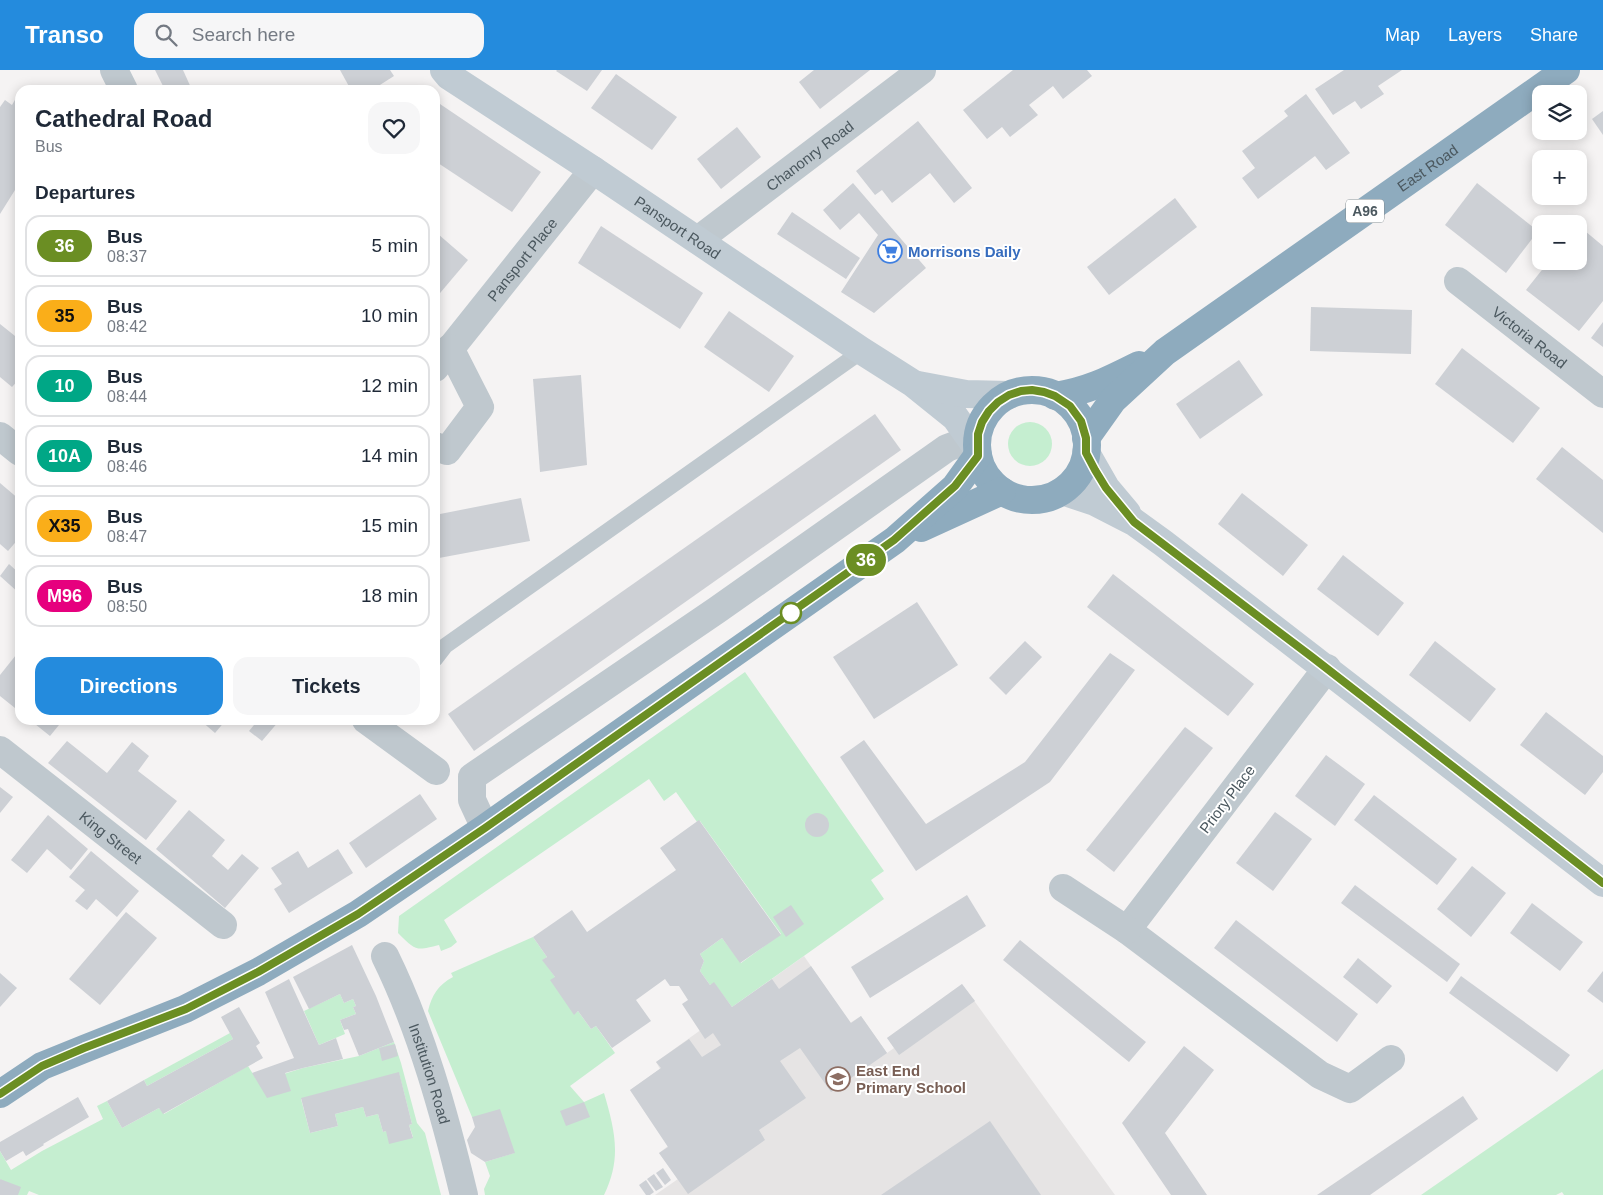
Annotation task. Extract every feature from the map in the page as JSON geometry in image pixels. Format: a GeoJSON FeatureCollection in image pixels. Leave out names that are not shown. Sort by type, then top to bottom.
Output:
{"type":"FeatureCollection","features":[{"type":"Feature","properties":{"kind":"highway","name":"East Road"},"geometry":{"type":"LineString","coordinates":[[1165,352],[1566,70]]}},
{"type":"Feature","properties":{"kind":"highway","name":"A96"},"geometry":{"type":"LineString","coordinates":[[1055,396],[1077,393],[1102,384],[1165,352]]}},
{"type":"Feature","properties":{"kind":"highway","name":"A96"},"geometry":{"type":"LineString","coordinates":[[975,447],[982,470],[991,482],[1002,491],[1016,498],[1032,500],[1047,498],[1062,491],[1075,479],[1080,470],[1086,446],[1113,400],[1165,352]]}},
{"type":"Feature","properties":{"kind":"highway","name":"A96"},"geometry":{"type":"LineString","coordinates":[[0,1094],[42,1066],[186,1009],[258,972],[358,914],[485,828],[894,540],[955,486],[975,447],[982,422],[998,402],[1009,395],[1032,390],[1055,396],[1070,406],[1081,421],[1086,446]]}},
{"type":"Feature","properties":{"kind":"highway","name":"A96"},"geometry":{"type":"LineString","coordinates":[[894,540],[1002,491]]}},
{"type":"Feature","properties":{"kind":"highway","name":"A96"},"geometry":{"type":"LineString","coordinates":[[0,1072],[42,1066]]}},
{"type":"Feature","properties":{"kind":"street"},"geometry":{"type":"LineString","coordinates":[[114,70],[122,85]]}},
{"type":"Feature","properties":{"kind":"street","name":"Pansport Road"},"geometry":{"type":"LineString","coordinates":[[444,70],[449,76],[914,384],[956,417],[975,447]]}},
{"type":"Feature","properties":{"kind":"street","name":"Chanonry Road"},"geometry":{"type":"LineString","coordinates":[[698,240],[922,70]]}},
{"type":"Feature","properties":{"kind":"street","name":"Pansport Place"},"geometry":{"type":"LineString","coordinates":[[440,448],[448,452],[480,406],[442,358],[592,170]]}},
{"type":"Feature","properties":{"kind":"street","name":"Victoria Road"},"geometry":{"type":"LineString","coordinates":[[1458,281],[1603,394]]}},
{"type":"Feature","properties":{"kind":"street"},"geometry":{"type":"LineString","coordinates":[[914,384],[966,394],[1009,395]]}},
{"type":"Feature","properties":{"kind":"street"},"geometry":{"type":"LineString","coordinates":[[0,436],[15,448]]}},
{"type":"Feature","properties":{"kind":"street"},"geometry":{"type":"LineString","coordinates":[[1086,446],[1106,488],[1134,522]]}},
{"type":"Feature","properties":{"kind":"street"},"geometry":{"type":"LineString","coordinates":[[485,828],[472,800],[472,777],[709,615],[947,448],[975,447]]}},
{"type":"Feature","properties":{"kind":"street"},"geometry":{"type":"LineString","coordinates":[[1062,491],[1095,502],[1134,522],[1327,668],[1603,883]]}},
{"type":"Feature","properties":{"kind":"street","name":"Priory Place"},"geometry":{"type":"LineString","coordinates":[[1128,930],[1327,668]]}},
{"type":"Feature","properties":{"kind":"street"},"geometry":{"type":"LineString","coordinates":[[379,725],[436,771]]}},
{"type":"Feature","properties":{"kind":"street","name":"King Street"},"geometry":{"type":"LineString","coordinates":[[0,750],[222,924]]}},
{"type":"Feature","properties":{"kind":"street"},"geometry":{"type":"LineString","coordinates":[[1063,888],[1128,930],[1320,1075],[1350,1089],[1391,1059]]}},
{"type":"Feature","properties":{"kind":"street","name":"Institution Road"},"geometry":{"type":"LineString","coordinates":[[385,956],[401,989],[414,1024],[433,1082],[464,1195]]}},
{"type":"Feature","properties":{"kind":"lane"},"geometry":{"type":"LineString","coordinates":[[440,652],[445,646],[862,351]]}},
{"type":"Feature","properties":{"kind":"shaded area","name":"East End Primary School"},"geometry":{"type":"Polygon","coordinates":[[[804,956],[850,1023],[861,1016],[887,1053],[894,1048],[887,1038],[962,984],[1115,1195],[655,1195],[678,1179],[659,1153],[668,1146],[630,1090],[660,1069],[656,1062],[804,956]]]}},
{"type":"Feature","properties":{"kind":"green space"},"geometry":{"type":"Polygon","coordinates":[[[1034,422],[1046,428],[1051,435],[1051,453],[1046,460],[1039,465],[1026,466],[1018,463],[1011,456],[1008,440],[1011,432],[1018,425],[1034,422]]]}},
{"type":"Feature","properties":{"kind":"green space"},"geometry":{"type":"Polygon","coordinates":[[[745,672],[884,871],[871,880],[884,899],[732,1007],[714,983],[710,985],[700,971],[704,961],[700,954],[722,938],[741,963],[781,934],[700,821],[697,822],[676,792],[664,801],[649,779],[444,920],[457,942],[451,947],[441,951],[439,945],[421,949],[417,948],[398,933],[399,916],[745,672]]]}},
{"type":"Feature","properties":{"kind":"green space"},"geometry":{"type":"Polygon","coordinates":[[[533,937],[547,957],[543,960],[555,977],[574,1014],[578,1011],[591,1029],[596,1026],[615,1053],[570,1086],[584,1102],[604,1093],[614,1132],[615,1156],[610,1182],[604,1195],[485,1195],[484,1189],[490,1176],[485,1162],[514,1153],[472,1117],[428,1011],[436,991],[443,983],[453,977],[451,973],[533,937]]]}},
{"type":"Feature","properties":{"kind":"green space"},"geometry":{"type":"Polygon","coordinates":[[[340,994],[344,1003],[353,999],[356,1006],[353,1007],[356,1014],[340,1020],[345,1034],[319,1045],[304,1011],[340,994]]]}},
{"type":"Feature","properties":{"kind":"green space"},"geometry":{"type":"Polygon","coordinates":[[[230,1033],[233,1039],[147,1086],[144,1080],[230,1033]]]}},
{"type":"Feature","properties":{"kind":"green space"},"geometry":{"type":"Polygon","coordinates":[[[394,1042],[417,1123],[425,1133],[441,1195],[39,1195],[29,1191],[27,1195],[18,1195],[0,1179],[0,1151],[11,1170],[42,1151],[103,1119],[97,1106],[107,1101],[122,1128],[159,1108],[164,1114],[248,1066],[258,1082],[303,1068],[359,1056],[394,1042]],[[399,1073],[301,1099],[310,1133],[338,1126],[335,1114],[363,1107],[366,1117],[378,1114],[383,1132],[413,1137],[409,1125],[412,1124],[399,1073]]]}},
{"type":"Feature","properties":{"kind":"green space"},"geometry":{"type":"Polygon","coordinates":[[[1603,1069],[1603,1195],[1564,1195],[1562,1192],[1556,1195],[1421,1195],[1603,1069]]]}},
{"type":"Feature","properties":{"kind":"building"},"geometry":{"type":"Polygon","coordinates":[[[155,70],[183,70],[190,85],[162,85],[155,70]]]}},
{"type":"Feature","properties":{"kind":"building"},"geometry":{"type":"Polygon","coordinates":[[[340,70],[390,70],[394,76],[380,85],[348,85],[340,70]]]}},
{"type":"Feature","properties":{"kind":"building"},"geometry":{"type":"Polygon","coordinates":[[[557,70],[602,70],[587,91],[557,70]]]}},
{"type":"Feature","properties":{"kind":"building"},"geometry":{"type":"Polygon","coordinates":[[[814,70],[870,70],[820,109],[799,82],[814,70]]]}},
{"type":"Feature","properties":{"kind":"building"},"geometry":{"type":"Polygon","coordinates":[[[1013,70],[1087,70],[1092,76],[1063,99],[1053,86],[1029,105],[1038,115],[1010,137],[1002,127],[987,139],[963,110],[1013,70]]]}},
{"type":"Feature","properties":{"kind":"building"},"geometry":{"type":"Polygon","coordinates":[[[1344,70],[1402,70],[1378,86],[1384,94],[1361,109],[1355,101],[1333,115],[1315,89],[1344,70]]]}},
{"type":"Feature","properties":{"kind":"building"},"geometry":{"type":"Polygon","coordinates":[[[616,74],[677,117],[652,150],[591,108],[616,74]]]}},
{"type":"Feature","properties":{"kind":"building"},"geometry":{"type":"Polygon","coordinates":[[[1306,94],[1350,153],[1326,170],[1315,156],[1258,199],[1242,178],[1255,168],[1242,151],[1288,116],[1284,111],[1306,94]]]}},
{"type":"Feature","properties":{"kind":"building"},"geometry":{"type":"Polygon","coordinates":[[[5,100],[12,105],[15,100],[15,190],[0,214],[0,107],[5,100]]]}},
{"type":"Feature","properties":{"kind":"building"},"geometry":{"type":"Polygon","coordinates":[[[440,104],[541,172],[512,212],[440,164],[440,104]]]}},
{"type":"Feature","properties":{"kind":"building"},"geometry":{"type":"Polygon","coordinates":[[[1603,111],[1603,135],[1592,119],[1603,111]]]}},
{"type":"Feature","properties":{"kind":"building"},"geometry":{"type":"Polygon","coordinates":[[[918,121],[972,188],[954,203],[930,173],[892,203],[882,190],[875,195],[856,171],[918,121]]]}},
{"type":"Feature","properties":{"kind":"building"},"geometry":{"type":"Polygon","coordinates":[[[737,127],[761,157],[721,189],[697,159],[737,127]]]}},
{"type":"Feature","properties":{"kind":"building","name":"Morrisons Daily"},"geometry":{"type":"Polygon","coordinates":[[[853,183],[926,268],[874,313],[841,292],[878,235],[859,213],[840,230],[823,210],[853,183]]]}},
{"type":"Feature","properties":{"kind":"building"},"geometry":{"type":"Polygon","coordinates":[[[1477,183],[1532,226],[1532,239],[1506,273],[1445,225],[1477,183]]]}},
{"type":"Feature","properties":{"kind":"building"},"geometry":{"type":"Polygon","coordinates":[[[1175,198],[1197,227],[1109,295],[1087,267],[1175,198]]]}},
{"type":"Feature","properties":{"kind":"building"},"geometry":{"type":"Polygon","coordinates":[[[792,212],[860,258],[846,279],[777,234],[792,212]]]}},
{"type":"Feature","properties":{"kind":"building"},"geometry":{"type":"Polygon","coordinates":[[[601,226],[703,293],[680,329],[578,263],[601,226]]]}},
{"type":"Feature","properties":{"kind":"building"},"geometry":{"type":"Polygon","coordinates":[[[1587,233],[1603,246],[1603,301],[1579,331],[1526,290],[1542,270],[1587,270],[1587,233]]]}},
{"type":"Feature","properties":{"kind":"building"},"geometry":{"type":"Polygon","coordinates":[[[440,236],[468,260],[440,293],[440,236]]]}},
{"type":"Feature","properties":{"kind":"building"},"geometry":{"type":"Polygon","coordinates":[[[1311,307],[1412,310],[1411,354],[1310,351],[1311,307]]]}},
{"type":"Feature","properties":{"kind":"building"},"geometry":{"type":"Polygon","coordinates":[[[729,311],[794,356],[769,392],[704,347],[729,311]]]}},
{"type":"Feature","properties":{"kind":"building"},"geometry":{"type":"Polygon","coordinates":[[[1603,322],[1603,347],[1591,338],[1603,322]]]}},
{"type":"Feature","properties":{"kind":"building"},"geometry":{"type":"Polygon","coordinates":[[[0,324],[15,336],[15,384],[12,387],[0,377],[0,324]]]}},
{"type":"Feature","properties":{"kind":"building"},"geometry":{"type":"Polygon","coordinates":[[[1462,348],[1540,408],[1513,443],[1435,384],[1462,348]]]}},
{"type":"Feature","properties":{"kind":"building"},"geometry":{"type":"Polygon","coordinates":[[[1239,360],[1263,395],[1200,439],[1176,404],[1239,360]]]}},
{"type":"Feature","properties":{"kind":"building"},"geometry":{"type":"Polygon","coordinates":[[[581,375],[587,465],[540,472],[533,379],[581,375]]]}},
{"type":"Feature","properties":{"kind":"building"},"geometry":{"type":"Polygon","coordinates":[[[875,414],[901,450],[474,751],[448,714],[875,414]]]}},
{"type":"Feature","properties":{"kind":"building"},"geometry":{"type":"Polygon","coordinates":[[[1562,447],[1603,480],[1603,533],[1536,479],[1562,447]]]}},
{"type":"Feature","properties":{"kind":"building"},"geometry":{"type":"Polygon","coordinates":[[[0,483],[15,496],[15,543],[8,551],[0,544],[0,483]]]}},
{"type":"Feature","properties":{"kind":"building"},"geometry":{"type":"Polygon","coordinates":[[[1242,493],[1308,545],[1283,576],[1218,524],[1242,493]]]}},
{"type":"Feature","properties":{"kind":"building"},"geometry":{"type":"Polygon","coordinates":[[[521,498],[530,541],[440,558],[440,514],[521,498]]]}},
{"type":"Feature","properties":{"kind":"building"},"geometry":{"type":"Polygon","coordinates":[[[1343,555],[1404,603],[1378,636],[1317,589],[1343,555]]]}},
{"type":"Feature","properties":{"kind":"building"},"geometry":{"type":"Polygon","coordinates":[[[9,564],[15,569],[15,590],[0,576],[9,564]]]}},
{"type":"Feature","properties":{"kind":"building"},"geometry":{"type":"Polygon","coordinates":[[[1113,574],[1254,684],[1228,716],[1087,607],[1113,574]]]}},
{"type":"Feature","properties":{"kind":"building"},"geometry":{"type":"Polygon","coordinates":[[[917,602],[958,665],[874,719],[833,657],[917,602]]]}},
{"type":"Feature","properties":{"kind":"building"},"geometry":{"type":"Polygon","coordinates":[[[1025,641],[1042,657],[1006,695],[989,678],[1025,641]]]}},
{"type":"Feature","properties":{"kind":"building"},"geometry":{"type":"Polygon","coordinates":[[[1435,641],[1496,689],[1470,722],[1409,675],[1435,641]]]}},
{"type":"Feature","properties":{"kind":"building"},"geometry":{"type":"Polygon","coordinates":[[[1110,653],[1135,670],[1050,782],[916,871],[840,757],[864,740],[926,824],[1025,762],[1110,653]]]}},
{"type":"Feature","properties":{"kind":"building"},"geometry":{"type":"Polygon","coordinates":[[[15,656],[15,708],[0,696],[0,675],[15,656]]]}},
{"type":"Feature","properties":{"kind":"building"},"geometry":{"type":"Polygon","coordinates":[[[1546,712],[1603,756],[1603,772],[1585,795],[1520,745],[1546,712]]]}},
{"type":"Feature","properties":{"kind":"building"},"geometry":{"type":"Polygon","coordinates":[[[36,725],[59,725],[50,736],[36,725]]]}},
{"type":"Feature","properties":{"kind":"building"},"geometry":{"type":"Polygon","coordinates":[[[206,725],[222,725],[215,733],[206,725]]]}},
{"type":"Feature","properties":{"kind":"building"},"geometry":{"type":"Polygon","coordinates":[[[254,725],[276,725],[262,741],[249,731],[254,725]]]}},
{"type":"Feature","properties":{"kind":"building"},"geometry":{"type":"Polygon","coordinates":[[[1185,727],[1213,748],[1114,872],[1086,850],[1185,727]]]}},
{"type":"Feature","properties":{"kind":"building"},"geometry":{"type":"Polygon","coordinates":[[[67,741],[107,773],[132,742],[149,756],[138,771],[177,801],[146,840],[48,763],[67,741]]]}},
{"type":"Feature","properties":{"kind":"building"},"geometry":{"type":"Polygon","coordinates":[[[1326,755],[1365,784],[1335,826],[1295,796],[1326,755]]]}},
{"type":"Feature","properties":{"kind":"building"},"geometry":{"type":"Polygon","coordinates":[[[0,787],[13,797],[0,813],[0,787]]]}},
{"type":"Feature","properties":{"kind":"building"},"geometry":{"type":"Polygon","coordinates":[[[420,794],[437,819],[366,868],[349,843],[420,794]]]}},
{"type":"Feature","properties":{"kind":"building"},"geometry":{"type":"Polygon","coordinates":[[[1374,795],[1457,859],[1437,885],[1354,820],[1374,795]]]}},
{"type":"Feature","properties":{"kind":"building"},"geometry":{"type":"Polygon","coordinates":[[[189,810],[225,840],[212,856],[228,870],[242,854],[259,868],[225,908],[156,849],[189,810]]]}},
{"type":"Feature","properties":{"kind":"building"},"geometry":{"type":"Polygon","coordinates":[[[1275,812],[1312,839],[1273,891],[1236,863],[1275,812]]]}},
{"type":"Feature","properties":{"kind":"building"},"geometry":{"type":"Polygon","coordinates":[[[817,813],[825,817],[829,825],[825,833],[817,837],[809,833],[805,825],[809,817],[817,813]]]}},
{"type":"Feature","properties":{"kind":"building"},"geometry":{"type":"Polygon","coordinates":[[[48,815],[88,849],[71,870],[47,849],[27,873],[11,860],[48,815]]]}},
{"type":"Feature","properties":{"kind":"building"},"geometry":{"type":"Polygon","coordinates":[[[699,820],[781,935],[740,963],[722,938],[700,954],[704,961],[700,971],[710,985],[714,982],[732,1007],[772,979],[779,989],[811,966],[851,1023],[861,1016],[887,1053],[831,1092],[800,1048],[780,1061],[806,1098],[759,1130],[765,1140],[688,1194],[659,1153],[668,1147],[630,1090],[661,1068],[656,1062],[689,1039],[702,1057],[721,1045],[713,1033],[705,1039],[682,1004],[688,1000],[679,986],[670,986],[665,979],[636,1000],[651,1021],[612,1048],[596,1026],[591,1029],[578,1011],[574,1015],[550,980],[555,977],[542,960],[547,957],[533,937],[572,910],[587,932],[676,870],[660,848],[699,820]]]}},
{"type":"Feature","properties":{"kind":"building"},"geometry":{"type":"Polygon","coordinates":[[[338,849],[353,873],[289,913],[274,889],[282,884],[271,868],[298,851],[308,868],[338,849]]]}},
{"type":"Feature","properties":{"kind":"building"},"geometry":{"type":"Polygon","coordinates":[[[91,851],[139,891],[117,917],[96,899],[87,910],[75,901],[85,890],[69,877],[91,851]]]}},
{"type":"Feature","properties":{"kind":"building"},"geometry":{"type":"Polygon","coordinates":[[[1472,866],[1506,893],[1471,937],[1437,909],[1472,866]]]}},
{"type":"Feature","properties":{"kind":"building"},"geometry":{"type":"Polygon","coordinates":[[[1355,885],[1460,964],[1447,982],[1341,903],[1355,885]]]}},
{"type":"Feature","properties":{"kind":"building"},"geometry":{"type":"Polygon","coordinates":[[[967,895],[986,926],[870,998],[851,967],[967,895]]]}},
{"type":"Feature","properties":{"kind":"building"},"geometry":{"type":"Polygon","coordinates":[[[1532,903],[1583,942],[1560,971],[1510,933],[1532,903]]]}},
{"type":"Feature","properties":{"kind":"building"},"geometry":{"type":"Polygon","coordinates":[[[791,905],[804,924],[786,937],[773,917],[791,905]]]}},
{"type":"Feature","properties":{"kind":"building"},"geometry":{"type":"Polygon","coordinates":[[[126,912],[157,938],[100,1005],[69,979],[126,912]]]}},
{"type":"Feature","properties":{"kind":"building"},"geometry":{"type":"Polygon","coordinates":[[[1236,920],[1358,1014],[1337,1042],[1214,948],[1236,920]]]}},
{"type":"Feature","properties":{"kind":"building"},"geometry":{"type":"Polygon","coordinates":[[[1020,940],[1146,1042],[1129,1062],[1003,960],[1020,940]]]}},
{"type":"Feature","properties":{"kind":"building"},"geometry":{"type":"Polygon","coordinates":[[[352,945],[376,996],[394,1042],[359,1056],[348,1029],[344,1030],[340,1020],[356,1014],[353,1007],[356,1006],[353,999],[344,1003],[340,994],[309,1009],[293,977],[352,945]]]}},
{"type":"Feature","properties":{"kind":"building"},"geometry":{"type":"Polygon","coordinates":[[[1358,958],[1392,986],[1377,1004],[1343,977],[1358,958]]]}},
{"type":"Feature","properties":{"kind":"building"},"geometry":{"type":"Polygon","coordinates":[[[1603,971],[1603,1003],[1587,991],[1603,971]]]}},
{"type":"Feature","properties":{"kind":"building"},"geometry":{"type":"Polygon","coordinates":[[[0,973],[17,988],[0,1007],[0,973]]]}},
{"type":"Feature","properties":{"kind":"building"},"geometry":{"type":"Polygon","coordinates":[[[1461,976],[1570,1055],[1557,1072],[1449,993],[1461,976]]]}},
{"type":"Feature","properties":{"kind":"building"},"geometry":{"type":"Polygon","coordinates":[[[289,979],[319,1045],[336,1038],[343,1059],[285,1073],[291,1091],[267,1098],[252,1073],[294,1058],[265,992],[289,979]]]}},
{"type":"Feature","properties":{"kind":"building"},"geometry":{"type":"Polygon","coordinates":[[[962,984],[975,1001],[899,1055],[887,1038],[962,984]]]}},
{"type":"Feature","properties":{"kind":"building"},"geometry":{"type":"Polygon","coordinates":[[[239,1007],[260,1043],[256,1046],[263,1058],[163,1114],[159,1108],[122,1128],[107,1101],[144,1080],[147,1086],[233,1039],[221,1017],[239,1007]]]}},
{"type":"Feature","properties":{"kind":"building"},"geometry":{"type":"Polygon","coordinates":[[[395,1044],[398,1056],[382,1061],[379,1048],[395,1044]]]}},
{"type":"Feature","properties":{"kind":"building"},"geometry":{"type":"Polygon","coordinates":[[[1184,1046],[1214,1070],[1165,1133],[1207,1195],[1171,1195],[1122,1123],[1184,1046]]]}},
{"type":"Feature","properties":{"kind":"building"},"geometry":{"type":"Polygon","coordinates":[[[399,1072],[412,1124],[409,1125],[413,1138],[389,1144],[386,1131],[383,1132],[378,1114],[366,1117],[363,1107],[335,1114],[338,1126],[310,1133],[301,1098],[399,1072]]]}},
{"type":"Feature","properties":{"kind":"building"},"geometry":{"type":"Polygon","coordinates":[[[1463,1096],[1478,1119],[1370,1195],[1317,1195],[1463,1096]]]}},
{"type":"Feature","properties":{"kind":"building"},"geometry":{"type":"Polygon","coordinates":[[[78,1097],[89,1117],[26,1156],[23,1151],[6,1161],[0,1151],[0,1142],[78,1097]]]}},
{"type":"Feature","properties":{"kind":"building"},"geometry":{"type":"Polygon","coordinates":[[[584,1102],[590,1117],[566,1126],[560,1111],[584,1102]]]}},
{"type":"Feature","properties":{"kind":"building"},"geometry":{"type":"Polygon","coordinates":[[[500,1109],[515,1153],[485,1162],[471,1153],[467,1140],[475,1127],[472,1117],[500,1109]]]}},
{"type":"Feature","properties":{"kind":"building"},"geometry":{"type":"Polygon","coordinates":[[[990,1121],[1041,1195],[881,1195],[990,1121]]]}},
{"type":"Feature","properties":{"kind":"building"},"geometry":{"type":"Polygon","coordinates":[[[663,1168],[671,1180],[665,1185],[656,1173],[663,1168]]]}},
{"type":"Feature","properties":{"kind":"building"},"geometry":{"type":"Polygon","coordinates":[[[654,1174],[663,1187],[656,1191],[647,1179],[654,1174]]]}},
{"type":"Feature","properties":{"kind":"building"},"geometry":{"type":"Polygon","coordinates":[[[0,1179],[21,1187],[18,1195],[0,1195],[0,1179]]]}},
{"type":"Feature","properties":{"kind":"building"},"geometry":{"type":"Polygon","coordinates":[[[646,1180],[654,1192],[650,1195],[646,1195],[639,1185],[646,1180]]]}},
{"type":"Feature","properties":{"kind":"bus line","name":"36"},"geometry":{"type":"LineString","coordinates":[[0,1094],[42,1066],[186,1009],[258,972],[358,914],[485,828],[894,540],[955,486],[978,456],[978,434],[982,422],[989,411],[1009,395],[1021,391],[1044,392],[1055,396],[1070,406],[1081,421],[1086,438],[1086,453],[1095,470],[1106,488],[1134,522],[1164,543],[1603,883]]}},
{"type":"Feature","properties":{"kind":"place","name":"Morrisons Daily"},"geometry":{"type":"Point","coordinates":[890,251]}},
{"type":"Feature","properties":{"kind":"place","name":"East End Primary School"},"geometry":{"type":"Point","coordinates":[838,1079]}}]}
